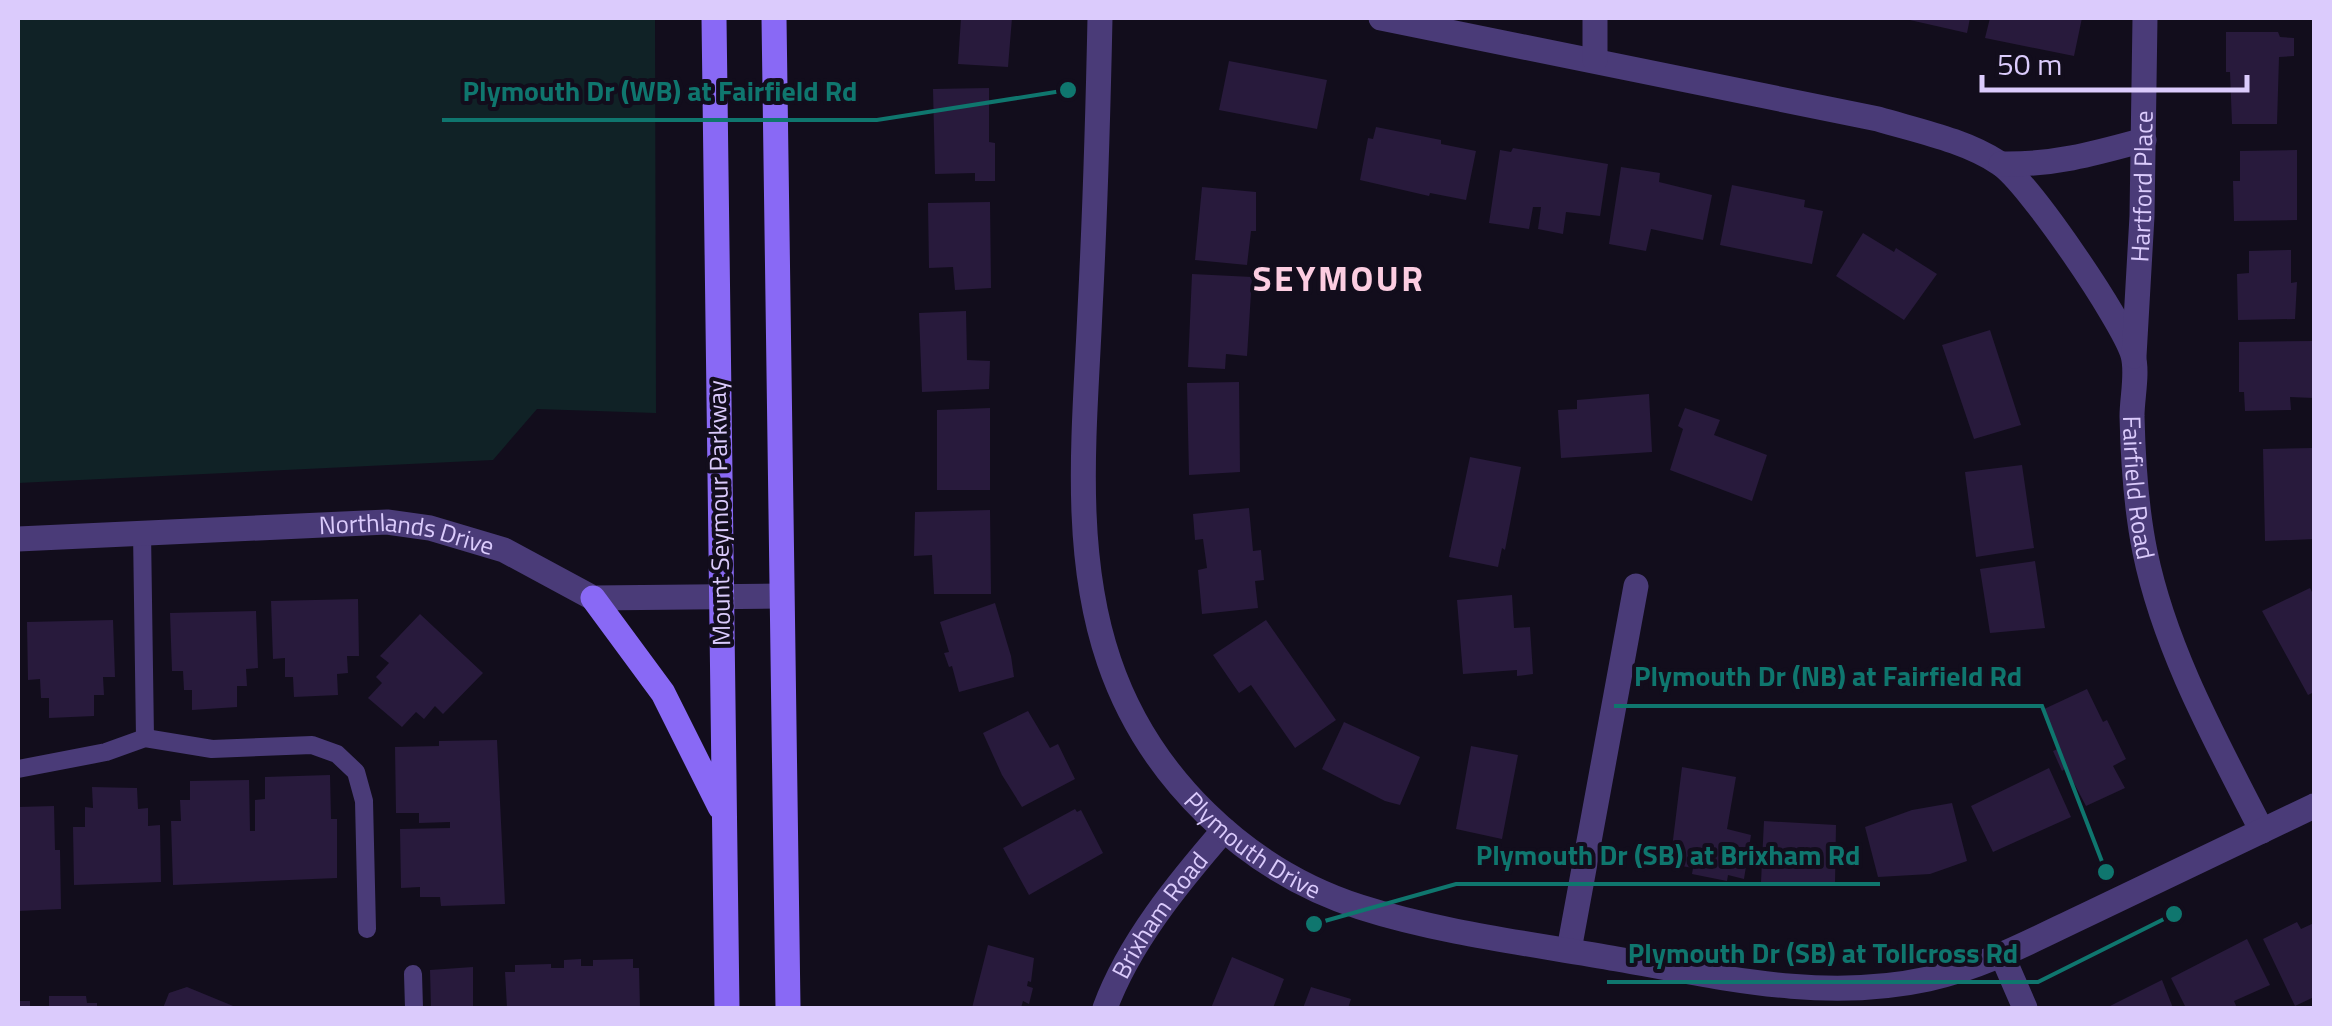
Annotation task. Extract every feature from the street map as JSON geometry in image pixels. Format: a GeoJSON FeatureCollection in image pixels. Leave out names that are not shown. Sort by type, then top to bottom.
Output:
{"type":"FeatureCollection","features":[{"type":"Feature","properties":{"kind":"main road","name":"Mount Seymour Parkway"},"geometry":{"type":"LineString","coordinates":[[714,18],[727,1008]]}},
{"type":"Feature","properties":{"kind":"main road"},"geometry":{"type":"LineString","coordinates":[[774,18],[788,1008]]}},
{"type":"Feature","properties":{"kind":"main road"},"geometry":{"type":"LineString","coordinates":[[593,598],[663,694],[722,811]]}},
{"type":"Feature","properties":{"kind":"street","name":"Plymouth Drive"},"geometry":{"type":"LineString","coordinates":[[1100,18],[1084,436],[1085,523],[1094,606],[1110,663],[1134,720],[1175,780],[1224,830],[1294,878],[1356,906],[1393,917],[1714,978],[1824,989],[1903,984],[1968,968],[2002,954],[2314,806]]}},
{"type":"Feature","properties":{"kind":"street"},"geometry":{"type":"LineString","coordinates":[[1381,18],[1878,120],[1946,139],[2001,164],[2030,194],[2058,232],[2134,356]]}},
{"type":"Feature","properties":{"kind":"street"},"geometry":{"type":"LineString","coordinates":[[1594,18],[1595,60]]}},
{"type":"Feature","properties":{"kind":"street","name":"Hartford Place"},"geometry":{"type":"LineString","coordinates":[[2134,356],[2146,18]]}},
{"type":"Feature","properties":{"kind":"street"},"geometry":{"type":"LineString","coordinates":[[2001,164],[2066,160],[2144,140]]}},
{"type":"Feature","properties":{"kind":"street","name":"Fairfield Road"},"geometry":{"type":"LineString","coordinates":[[2134,356],[2134,462],[2145,552],[2166,625],[2210,728],[2262,831]]}},
{"type":"Feature","properties":{"kind":"street","name":"Northlands Drive"},"geometry":{"type":"LineString","coordinates":[[18,539],[387,522],[424,527],[504,550],[593,598],[781,596]]}},
{"type":"Feature","properties":{"kind":"street"},"geometry":{"type":"LineString","coordinates":[[1569,950],[1636,586]]}},
{"type":"Feature","properties":{"kind":"street","name":"Brixham Road"},"geometry":{"type":"LineString","coordinates":[[1104,1008],[1134,947],[1224,830]]}},
{"type":"Feature","properties":{"kind":"street"},"geometry":{"type":"LineString","coordinates":[[2002,954],[2025,1008]]}},
{"type":"Feature","properties":{"kind":"lane"},"geometry":{"type":"LineString","coordinates":[[142,532],[145,738]]}},
{"type":"Feature","properties":{"kind":"lane"},"geometry":{"type":"LineString","coordinates":[[18,769],[106,752],[145,738],[212,749],[312,745],[337,754],[356,772],[364,801],[368,930]]}},
{"type":"Feature","properties":{"kind":"lane"},"geometry":{"type":"LineString","coordinates":[[413,974],[414,1008]]}},
{"type":"Feature","properties":{"kind":"shaded area"},"geometry":{"type":"Polygon","coordinates":[[[18,18],[655,18],[656,413],[537,409],[493,460],[18,483],[18,18]]]}},
{"type":"Feature","properties":{"kind":"building"},"geometry":{"type":"Polygon","coordinates":[[[961,18],[1012,18],[1008,67],[958,64],[961,18]]]}},
{"type":"Feature","properties":{"kind":"building"},"geometry":{"type":"Polygon","coordinates":[[[1901,18],[1970,18],[1967,33],[1901,18]]]}},
{"type":"Feature","properties":{"kind":"building"},"geometry":{"type":"Polygon","coordinates":[[[1990,18],[2082,18],[2074,56],[1985,38],[1990,18]]]}},
{"type":"Feature","properties":{"kind":"building"},"geometry":{"type":"Polygon","coordinates":[[[2226,32],[2278,32],[2280,37],[2294,38],[2294,56],[2279,57],[2277,124],[2232,124],[2226,32]]]}},
{"type":"Feature","properties":{"kind":"building"},"geometry":{"type":"Polygon","coordinates":[[[1229,61],[1327,80],[1317,129],[1219,110],[1229,61]]]}},
{"type":"Feature","properties":{"kind":"building"},"geometry":{"type":"Polygon","coordinates":[[[989,88],[989,142],[995,143],[995,181],[975,181],[975,173],[935,174],[933,89],[989,88]]]}},
{"type":"Feature","properties":{"kind":"building"},"geometry":{"type":"Polygon","coordinates":[[[1376,127],[1476,151],[1466,200],[1360,180],[1368,138],[1373,139],[1376,127]]]}},
{"type":"Feature","properties":{"kind":"building"},"geometry":{"type":"Polygon","coordinates":[[[1513,148],[1608,164],[1600,216],[1566,212],[1563,234],[1538,229],[1541,207],[1533,207],[1529,229],[1489,223],[1500,150],[1511,152],[1513,148]]]}},
{"type":"Feature","properties":{"kind":"building"},"geometry":{"type":"Polygon","coordinates":[[[2297,150],[2297,220],[2234,221],[2233,181],[2240,181],[2240,151],[2297,150]]]}},
{"type":"Feature","properties":{"kind":"building"},"geometry":{"type":"Polygon","coordinates":[[[1621,167],[1660,173],[1659,182],[1712,195],[1703,240],[1651,229],[1646,251],[1609,244],[1621,167]]]}},
{"type":"Feature","properties":{"kind":"building"},"geometry":{"type":"Polygon","coordinates":[[[1732,185],[1805,200],[1804,207],[1823,211],[1812,264],[1720,245],[1732,185]]]}},
{"type":"Feature","properties":{"kind":"building"},"geometry":{"type":"Polygon","coordinates":[[[1202,187],[1256,192],[1256,231],[1251,231],[1247,265],[1195,260],[1202,187]]]}},
{"type":"Feature","properties":{"kind":"building"},"geometry":{"type":"Polygon","coordinates":[[[990,202],[991,288],[955,290],[953,267],[929,268],[928,203],[990,202]]]}},
{"type":"Feature","properties":{"kind":"building"},"geometry":{"type":"Polygon","coordinates":[[[1863,233],[1937,274],[1904,320],[1836,276],[1863,233]]]}},
{"type":"Feature","properties":{"kind":"building"},"geometry":{"type":"Polygon","coordinates":[[[2291,250],[2291,283],[2297,282],[2295,319],[2238,320],[2237,274],[2249,273],[2249,251],[2291,250]]]}},
{"type":"Feature","properties":{"kind":"building"},"geometry":{"type":"Polygon","coordinates":[[[1192,274],[1252,277],[1247,356],[1226,354],[1225,369],[1188,367],[1192,274]]]}},
{"type":"Feature","properties":{"kind":"building"},"geometry":{"type":"Polygon","coordinates":[[[966,311],[967,360],[990,361],[989,389],[922,392],[919,313],[966,311]]]}},
{"type":"Feature","properties":{"kind":"building"},"geometry":{"type":"Polygon","coordinates":[[[1990,330],[2021,425],[1974,439],[1942,345],[1990,330]]]}},
{"type":"Feature","properties":{"kind":"building"},"geometry":{"type":"Polygon","coordinates":[[[2314,341],[2314,398],[2290,397],[2291,410],[2245,411],[2244,392],[2239,392],[2239,342],[2314,341]]]}},
{"type":"Feature","properties":{"kind":"building"},"geometry":{"type":"Polygon","coordinates":[[[1239,382],[1240,472],[1189,475],[1187,383],[1239,382]]]}},
{"type":"Feature","properties":{"kind":"building"},"geometry":{"type":"Polygon","coordinates":[[[1649,394],[1652,452],[1561,458],[1558,410],[1577,409],[1577,400],[1649,394]]]}},
{"type":"Feature","properties":{"kind":"building"},"geometry":{"type":"Polygon","coordinates":[[[990,408],[990,490],[937,490],[937,410],[990,408]]]}},
{"type":"Feature","properties":{"kind":"building"},"geometry":{"type":"Polygon","coordinates":[[[1685,408],[1720,420],[1714,435],[1767,455],[1752,501],[1670,470],[1685,408]]]}},
{"type":"Feature","properties":{"kind":"building"},"geometry":{"type":"Polygon","coordinates":[[[2314,448],[2314,539],[2265,541],[2263,449],[2314,448]]]}},
{"type":"Feature","properties":{"kind":"building"},"geometry":{"type":"Polygon","coordinates":[[[1470,457],[1521,467],[1505,550],[1502,548],[1498,567],[1449,557],[1470,457]]]}},
{"type":"Feature","properties":{"kind":"building"},"geometry":{"type":"Polygon","coordinates":[[[2022,465],[2034,548],[1976,557],[1965,472],[2022,465]]]}},
{"type":"Feature","properties":{"kind":"building"},"geometry":{"type":"Polygon","coordinates":[[[1249,508],[1253,551],[1261,550],[1264,580],[1255,581],[1258,608],[1202,614],[1198,570],[1207,568],[1203,539],[1195,540],[1193,514],[1249,508]]]}},
{"type":"Feature","properties":{"kind":"building"},"geometry":{"type":"Polygon","coordinates":[[[990,510],[991,594],[934,594],[932,555],[914,556],[915,512],[990,510]]]}},
{"type":"Feature","properties":{"kind":"building"},"geometry":{"type":"Polygon","coordinates":[[[2035,561],[2045,628],[1990,633],[1980,569],[2035,561]]]}},
{"type":"Feature","properties":{"kind":"building"},"geometry":{"type":"Polygon","coordinates":[[[2310,588],[2314,596],[2314,692],[2308,695],[2262,611],[2310,588]]]}},
{"type":"Feature","properties":{"kind":"building"},"geometry":{"type":"Polygon","coordinates":[[[1512,595],[1514,628],[1530,627],[1533,674],[1517,676],[1517,670],[1463,674],[1457,600],[1512,595]]]}},
{"type":"Feature","properties":{"kind":"building"},"geometry":{"type":"Polygon","coordinates":[[[358,599],[359,656],[347,656],[348,673],[337,674],[338,695],[294,697],[293,677],[285,677],[285,658],[273,659],[271,601],[358,599]]]}},
{"type":"Feature","properties":{"kind":"building"},"geometry":{"type":"Polygon","coordinates":[[[995,603],[1014,677],[959,692],[944,653],[949,652],[940,622],[995,603]]]}},
{"type":"Feature","properties":{"kind":"building"},"geometry":{"type":"Polygon","coordinates":[[[256,611],[258,668],[246,669],[247,686],[237,686],[237,707],[192,710],[192,690],[184,690],[183,671],[172,671],[170,613],[256,611]]]}},
{"type":"Feature","properties":{"kind":"building"},"geometry":{"type":"Polygon","coordinates":[[[420,614],[483,673],[443,714],[435,706],[424,719],[416,712],[402,727],[368,698],[382,683],[376,677],[389,663],[380,656],[420,614]]]}},
{"type":"Feature","properties":{"kind":"building"},"geometry":{"type":"Polygon","coordinates":[[[113,620],[115,677],[103,677],[104,695],[94,695],[94,716],[49,718],[49,698],[41,698],[40,679],[28,680],[27,622],[113,620]]]}},
{"type":"Feature","properties":{"kind":"building"},"geometry":{"type":"Polygon","coordinates":[[[1266,620],[1336,720],[1295,748],[1251,685],[1239,693],[1213,655],[1266,620]]]}},
{"type":"Feature","properties":{"kind":"building"},"geometry":{"type":"Polygon","coordinates":[[[2087,689],[2126,759],[2113,766],[2125,788],[2086,806],[2066,768],[2062,771],[2053,751],[2060,748],[2042,710],[2087,689]]]}},
{"type":"Feature","properties":{"kind":"building"},"geometry":{"type":"Polygon","coordinates":[[[1028,711],[1050,748],[1058,744],[1075,779],[1022,807],[983,733],[1028,711]]]}},
{"type":"Feature","properties":{"kind":"building"},"geometry":{"type":"Polygon","coordinates":[[[1344,722],[1420,757],[1400,805],[1322,769],[1344,722]]]}},
{"type":"Feature","properties":{"kind":"building"},"geometry":{"type":"Polygon","coordinates":[[[497,740],[505,904],[441,906],[440,897],[420,897],[420,887],[401,888],[400,829],[450,828],[450,822],[419,823],[419,813],[396,813],[395,747],[497,740]]]}},
{"type":"Feature","properties":{"kind":"building"},"geometry":{"type":"Polygon","coordinates":[[[1471,746],[1518,755],[1502,839],[1456,829],[1471,746]]]}},
{"type":"Feature","properties":{"kind":"building"},"geometry":{"type":"Polygon","coordinates":[[[1682,767],[1736,777],[1727,829],[1751,835],[1744,879],[1728,875],[1727,881],[1692,874],[1693,868],[1670,864],[1682,767]]]}},
{"type":"Feature","properties":{"kind":"building"},"geometry":{"type":"Polygon","coordinates":[[[2049,768],[2071,817],[1993,852],[1971,806],[2049,768]]]}},
{"type":"Feature","properties":{"kind":"building"},"geometry":{"type":"Polygon","coordinates":[[[330,775],[331,819],[337,819],[337,878],[173,885],[171,821],[181,821],[180,800],[190,800],[190,781],[249,780],[250,831],[255,831],[255,800],[265,799],[265,777],[330,775]]]}},
{"type":"Feature","properties":{"kind":"building"},"geometry":{"type":"Polygon","coordinates":[[[92,787],[137,788],[138,809],[148,808],[148,826],[160,825],[161,882],[74,885],[73,827],[85,827],[85,807],[93,808],[92,787]]]}},
{"type":"Feature","properties":{"kind":"building"},"geometry":{"type":"Polygon","coordinates":[[[1952,803],[1967,861],[1930,874],[1878,877],[1865,827],[1912,810],[1952,803]]]}},
{"type":"Feature","properties":{"kind":"building"},"geometry":{"type":"Polygon","coordinates":[[[54,806],[55,850],[60,850],[61,909],[18,911],[18,807],[54,806]]]}},
{"type":"Feature","properties":{"kind":"building"},"geometry":{"type":"Polygon","coordinates":[[[1075,809],[1081,810],[1103,853],[1029,895],[1003,848],[1075,809]]]}},
{"type":"Feature","properties":{"kind":"building"},"geometry":{"type":"Polygon","coordinates":[[[1764,821],[1836,825],[1835,884],[1761,882],[1764,821]]]}},
{"type":"Feature","properties":{"kind":"building"},"geometry":{"type":"Polygon","coordinates":[[[2297,922],[2301,929],[2314,923],[2314,997],[2295,1006],[2263,939],[2297,922]]]}},
{"type":"Feature","properties":{"kind":"building"},"geometry":{"type":"Polygon","coordinates":[[[2247,939],[2270,985],[2234,1001],[2237,1008],[2186,1008],[2171,978],[2247,939]]]}},
{"type":"Feature","properties":{"kind":"building"},"geometry":{"type":"Polygon","coordinates":[[[988,945],[1034,958],[1027,986],[1033,988],[1029,1004],[1023,1001],[1021,1008],[972,1008],[988,945]]]}},
{"type":"Feature","properties":{"kind":"building"},"geometry":{"type":"Polygon","coordinates":[[[1232,957],[1284,979],[1273,1008],[1211,1008],[1232,957]]]}},
{"type":"Feature","properties":{"kind":"building"},"geometry":{"type":"Polygon","coordinates":[[[581,959],[581,966],[593,966],[593,960],[633,959],[633,968],[639,968],[640,1008],[507,1008],[505,972],[515,972],[515,965],[551,964],[551,968],[564,968],[564,960],[581,959]]]}},
{"type":"Feature","properties":{"kind":"building"},"geometry":{"type":"Polygon","coordinates":[[[473,967],[473,1008],[431,1008],[430,970],[473,967]]]}},
{"type":"Feature","properties":{"kind":"building"},"geometry":{"type":"Polygon","coordinates":[[[2162,980],[2173,1008],[2106,1008],[2162,980]]]}},
{"type":"Feature","properties":{"kind":"building"},"geometry":{"type":"Polygon","coordinates":[[[187,987],[238,1008],[163,1008],[169,993],[187,987]]]}},
{"type":"Feature","properties":{"kind":"building"},"geometry":{"type":"Polygon","coordinates":[[[1311,987],[1351,999],[1348,1008],[1303,1008],[1311,987]]]}},
{"type":"Feature","properties":{"kind":"building"},"geometry":{"type":"Polygon","coordinates":[[[49,996],[86,996],[87,1003],[97,1003],[97,1008],[49,1008],[49,996]]]}},
{"type":"Feature","properties":{"kind":"building"},"geometry":{"type":"Polygon","coordinates":[[[18,1001],[30,1001],[30,1008],[18,1008],[18,1001]]]}},
{"type":"Feature","properties":{"kind":"place","name":"Plymouth Dr (WB) at Fairfield Rd"},"geometry":{"type":"Point","coordinates":[1068,90]}},
{"type":"Feature","properties":{"kind":"place","name":"Plymouth Dr (NB) at Fairfield Rd"},"geometry":{"type":"Point","coordinates":[2106,872]}},
{"type":"Feature","properties":{"kind":"place","name":"Plymouth Dr (SB) at Tollcross Rd"},"geometry":{"type":"Point","coordinates":[2174,914]}},
{"type":"Feature","properties":{"kind":"place","name":"Plymouth Dr (SB) at Brixham Rd"},"geometry":{"type":"Point","coordinates":[1314,924]}},
{"type":"Feature","properties":{"kind":"district","name":"SEYMOUR"},"geometry":{"type":"Point","coordinates":[1339,278]}}]}
